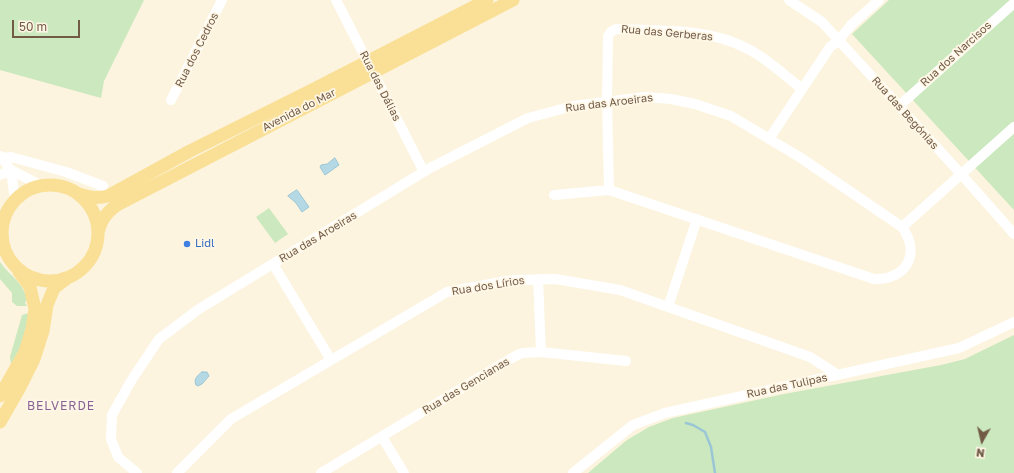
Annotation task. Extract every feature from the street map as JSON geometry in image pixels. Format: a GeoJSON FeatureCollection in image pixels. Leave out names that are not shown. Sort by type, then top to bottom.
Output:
{"type":"FeatureCollection","features":[{"type":"Feature","properties":{"kind":"main road","name":"Avenida do Mar"},"geometry":{"type":"LineString","coordinates":[[98,233],[100,223],[104,216],[117,205],[370,67],[487,0]]}},
{"type":"Feature","properties":{"kind":"main road","name":"Avenida do Mar"},"geometry":{"type":"LineString","coordinates":[[77,193],[91,198],[108,196],[190,151],[513,0]]}},
{"type":"Feature","properties":{"kind":"main road"},"geometry":{"type":"LineString","coordinates":[[0,396],[25,352],[32,329],[35,309],[30,287],[3,251],[1,226],[6,212],[14,200],[26,190],[40,185],[53,184],[66,187],[86,200],[93,210],[97,221],[98,233],[95,252],[90,260],[79,271],[54,288],[47,305],[43,331],[34,358],[19,389],[0,422]]}},
{"type":"Feature","properties":{"kind":"main road"},"geometry":{"type":"LineString","coordinates":[[16,267],[27,275],[40,280],[54,281],[67,278]]}},
{"type":"Feature","properties":{"kind":"street","name":"Rua dos Cedros"},"geometry":{"type":"LineString","coordinates":[[171,100],[222,0]]}},
{"type":"Feature","properties":{"kind":"street","name":"Rua das Dálias"},"geometry":{"type":"LineString","coordinates":[[336,0],[424,172]]}},
{"type":"Feature","properties":{"kind":"street","name":"Rua das Begónias"},"geometry":{"type":"LineString","coordinates":[[789,0],[822,22],[1014,234]]}},
{"type":"Feature","properties":{"kind":"street"},"geometry":{"type":"LineString","coordinates":[[769,139],[830,47],[839,40],[852,24],[879,0]]}},
{"type":"Feature","properties":{"kind":"street","name":"Rua dos Narcisos"},"geometry":{"type":"LineString","coordinates":[[899,106],[1014,3]]}},
{"type":"Feature","properties":{"kind":"street","name":"Rua das Gerberas"},"geometry":{"type":"LineString","coordinates":[[608,190],[607,101],[608,36],[610,32],[616,29],[702,34],[723,39],[742,46],[759,55],[802,90]]}},
{"type":"Feature","properties":{"kind":"street","name":"Rua das Aroeiras"},"geometry":{"type":"LineString","coordinates":[[137,473],[118,457],[111,439],[112,415],[135,375],[159,339],[199,309],[424,172],[528,118],[573,106],[645,97],[659,97],[683,101],[718,111],[731,116],[801,158],[902,226],[911,242],[910,256],[907,264],[895,276],[882,279],[867,277],[608,190],[554,195]]}},
{"type":"Feature","properties":{"kind":"street"},"geometry":{"type":"LineString","coordinates":[[902,226],[1014,128]]}},
{"type":"Feature","properties":{"kind":"street"},"geometry":{"type":"LineString","coordinates":[[1,157],[11,170],[40,185]]}},
{"type":"Feature","properties":{"kind":"street"},"geometry":{"type":"LineString","coordinates":[[1,157],[12,157],[66,172],[103,186]]}},
{"type":"Feature","properties":{"kind":"street"},"geometry":{"type":"LineString","coordinates":[[0,175],[11,170]]}},
{"type":"Feature","properties":{"kind":"street"},"geometry":{"type":"LineString","coordinates":[[11,170],[14,200]]}},
{"type":"Feature","properties":{"kind":"street"},"geometry":{"type":"LineString","coordinates":[[668,307],[697,219]]}},
{"type":"Feature","properties":{"kind":"street"},"geometry":{"type":"LineString","coordinates":[[273,264],[331,360]]}},
{"type":"Feature","properties":{"kind":"street"},"geometry":{"type":"LineString","coordinates":[[538,279],[541,352]]}},
{"type":"Feature","properties":{"kind":"street","name":"Rua dos Lírios"},"geometry":{"type":"LineString","coordinates":[[177,473],[231,419],[447,292],[512,280],[555,279],[620,290],[810,357],[838,375]]}},
{"type":"Feature","properties":{"kind":"street","name":"Rua das Tulipas"},"geometry":{"type":"LineString","coordinates":[[572,473],[633,425],[665,412],[959,348],[1014,322]]}},
{"type":"Feature","properties":{"kind":"street","name":"Rua das Gencianas"},"geometry":{"type":"LineString","coordinates":[[321,473],[517,355],[523,353],[541,352],[626,361]]}},
{"type":"Feature","properties":{"kind":"street"},"geometry":{"type":"LineString","coordinates":[[382,437],[404,473]]}},
{"type":"Feature","properties":{"kind":"green space"},"geometry":{"type":"Polygon","coordinates":[[[0,0],[144,0],[104,81],[101,98],[0,70],[0,0]]]}},
{"type":"Feature","properties":{"kind":"green space"},"geometry":{"type":"Polygon","coordinates":[[[889,0],[1014,0],[1014,210],[852,34],[889,0]]]}},
{"type":"Feature","properties":{"kind":"green space"},"geometry":{"type":"Polygon","coordinates":[[[269,208],[288,234],[275,243],[256,217],[269,208]]]}},
{"type":"Feature","properties":{"kind":"green space"},"geometry":{"type":"Polygon","coordinates":[[[0,262],[19,283],[25,293],[27,299],[25,303],[27,306],[17,306],[12,302],[12,293],[0,279],[0,262]]]}},
{"type":"Feature","properties":{"kind":"green space"},"geometry":{"type":"Polygon","coordinates":[[[29,313],[21,351],[11,364],[10,357],[22,315],[29,313]]]}},
{"type":"Feature","properties":{"kind":"green space"},"geometry":{"type":"Polygon","coordinates":[[[1014,335],[1014,473],[588,473],[627,440],[649,427],[673,418],[784,394],[941,365],[965,359],[1014,335]]]}},
{"type":"Feature","properties":{"kind":"water"},"geometry":{"type":"Polygon","coordinates":[[[335,158],[339,165],[325,175],[320,167],[321,165],[327,164],[335,158]]]}},
{"type":"Feature","properties":{"kind":"water"},"geometry":{"type":"Polygon","coordinates":[[[297,190],[309,207],[302,212],[296,203],[288,196],[297,190]]]}},
{"type":"Feature","properties":{"kind":"water"},"geometry":{"type":"Polygon","coordinates":[[[202,372],[207,372],[209,376],[202,384],[198,386],[195,383],[196,379],[202,372]]]}},
{"type":"Feature","properties":{"kind":"waterway"},"geometry":{"type":"LineString","coordinates":[[686,423],[705,432],[711,447],[715,473]]}},
{"type":"Feature","properties":{"kind":"place","name":"Lidl"},"geometry":{"type":"Point","coordinates":[187,244]}},
{"type":"Feature","properties":{"kind":"district","name":"BELVERDE"},"geometry":{"type":"Point","coordinates":[61,406]}}]}
